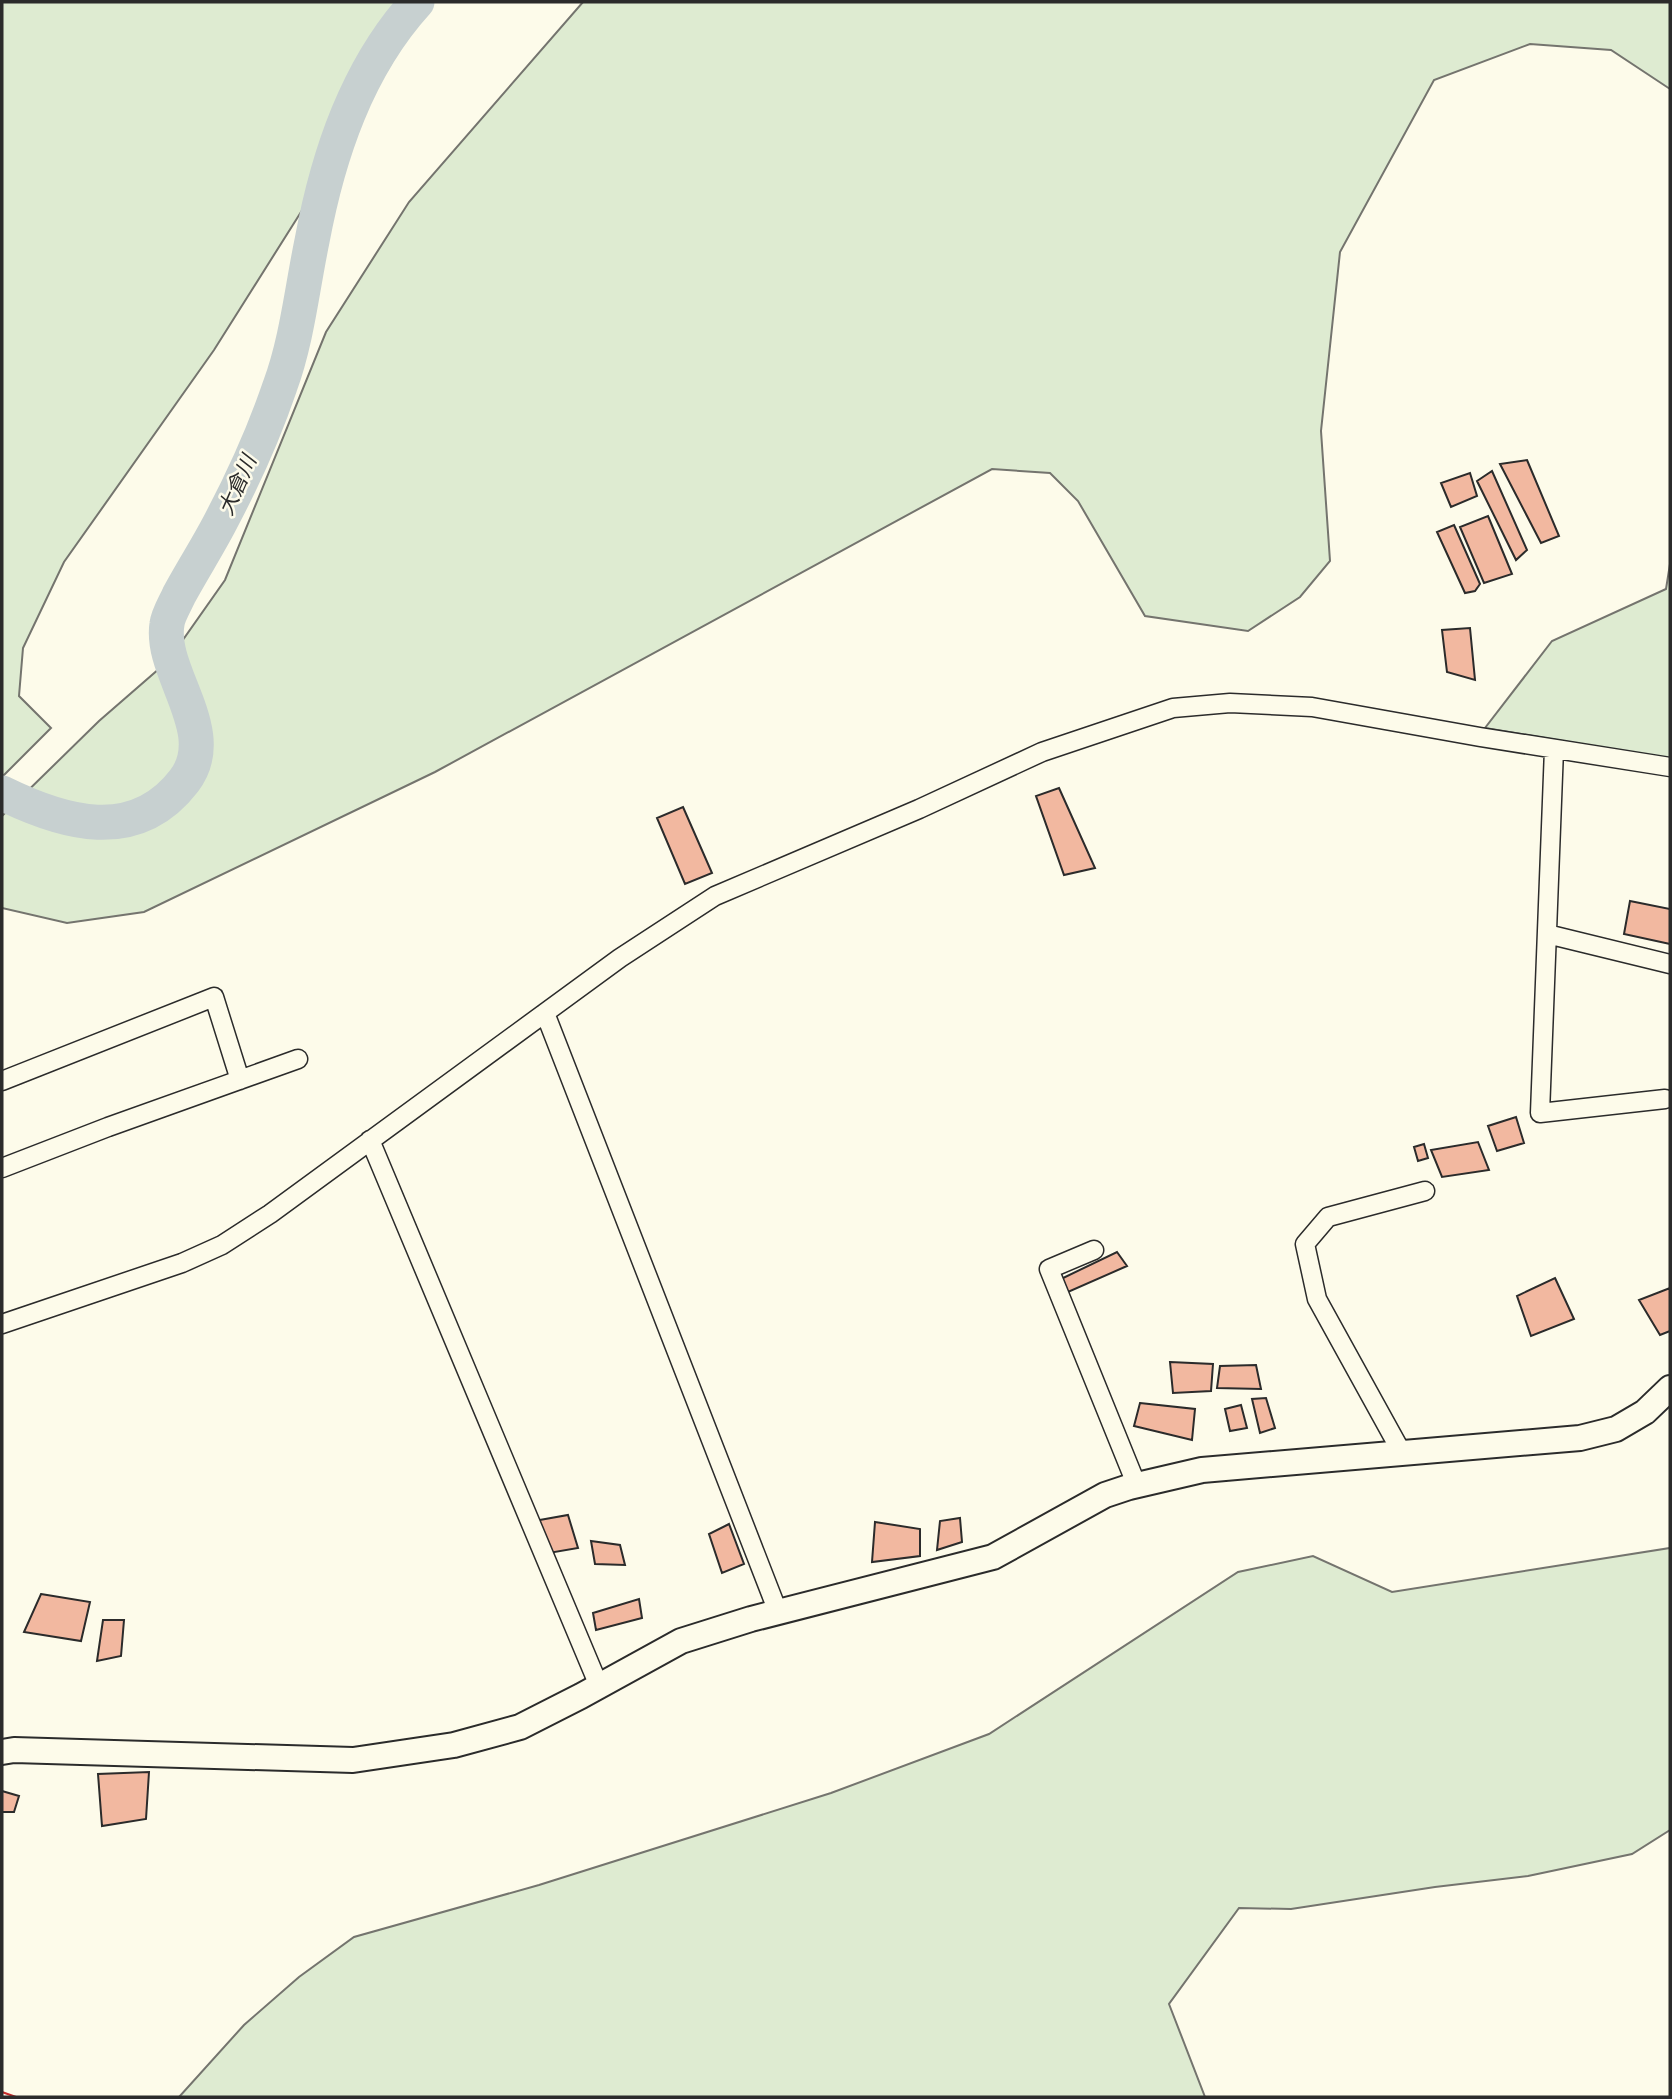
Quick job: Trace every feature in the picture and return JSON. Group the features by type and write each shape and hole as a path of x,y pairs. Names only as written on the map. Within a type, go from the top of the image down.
{"street":[{"path":"2,1324 182,1263 222,1245 270,1214 620,958 715,896 919,809 1042,752 1173,708 1230,703 1312,707 1670,767"},
{"path":"1554,749 1540,1113 1665,1099"},
{"path":"1547,934 1670,964"},
{"path":"2,1081 214,997 240,1080"},
{"path":"545,1013 778,1612"},
{"path":"2,1168 299,1059"},
{"path":"370,1140 599,1686"},
{"path":"1402,1453 1317,1299 1305,1244 1328,1217 1426,1191"},
{"path":"1094,1250 1049,1269 1137,1486"},
{"path":"2,1752 14,1750 353,1760 454,1745 520,1727 681,1641 778,1612 993,1557 1105,1495 1202,1470 1580,1438 1616,1429 1645,1412 1670,1388"}],"green space":[{"path":"2,2 428,2 214,350 64,562 23,648 19,696 51,728 2,777"},
{"path":"583,2 1670,2 1670,89 1611,50 1530,44 1434,80 1340,252 1321,431 1330,561 1300,597 1248,631 1145,616 1078,501 1050,473 992,469 435,772 144,912 67,923 2,908 2,816 99,721 168,661 225,580 326,332 409,202"},
{"path":"1670,564 1670,759 1485,728 1552,641 1666,589"},
{"path":"1670,1548 1670,1830 1632,1854 1528,1876 1291,1909 1239,1908 1169,2004 1205,2097 179,2097 244,2025 299,1977 354,1937 539,1885 831,1793 989,1734 1238,1572 1313,1556 1392,1592"}],"building":[{"path":"1527,460 1559,536 1541,543 1500,464"},
{"path":"1492,471 1527,550 1516,560 1477,481"},
{"path":"1470,473 1477,496 1451,507 1441,483"},
{"path":"1488,516 1512,574 1484,583 1460,527"},
{"path":"1454,525 1480,584 1475,591 1465,593 1437,532"},
{"path":"1470,628 1475,680 1447,672 1442,630"},
{"path":"1059,788 1095,868 1064,875 1036,796"},
{"path":"683,807 712,873 685,884 657,818"},
{"path":"1630,901 1670,909 1670,944 1624,934"},
{"path":"1516,1117 1524,1143 1497,1151 1488,1126"},
{"path":"1478,1142 1489,1170 1442,1177 1431,1150"},
{"path":"1424,1144 1428,1158 1418,1161 1414,1147"},
{"path":"1117,1252 1127,1266 1068,1292 1061,1279"},
{"path":"1555,1278 1574,1319 1531,1336 1517,1296"},
{"path":"1670,1288 1670,1331 1660,1335 1639,1300"},
{"path":"1170,1362 1213,1364 1211,1391 1173,1393"},
{"path":"1256,1365 1261,1389 1217,1388 1220,1366"},
{"path":"1266,1398 1275,1428 1260,1433 1252,1399"},
{"path":"1140,1403 1195,1409 1192,1440 1134,1426"},
{"path":"1241,1405 1247,1428 1230,1431 1225,1409"},
{"path":"568,1515 578,1548 549,1553 534,1521"},
{"path":"960,1518 962,1542 937,1550 940,1521"},
{"path":"875,1522 920,1529 920,1556 872,1562"},
{"path":"729,1524 744,1564 722,1573 709,1534"},
{"path":"591,1541 620,1545 625,1565 595,1564"},
{"path":"41,1594 90,1602 81,1641 24,1632"},
{"path":"639,1599 642,1618 596,1630 593,1613"},
{"path":"103,1620 124,1620 121,1656 97,1661"},
{"path":"149,1772 146,1819 102,1826 98,1774"},
{"path":"2,1791 19,1796 14,1812 2,1812"}],"waterway":[{"name":"大倉川","path":"2,793 49,813 73,819 121,821 143,814 165,801 184,781 194,762 196,743 193,723 167,643 170,613 239,485 274,403 291,351 327,177 348,114 378,55 417,2"}],"power":[{"path":"2,2092 16,2097"}]}
